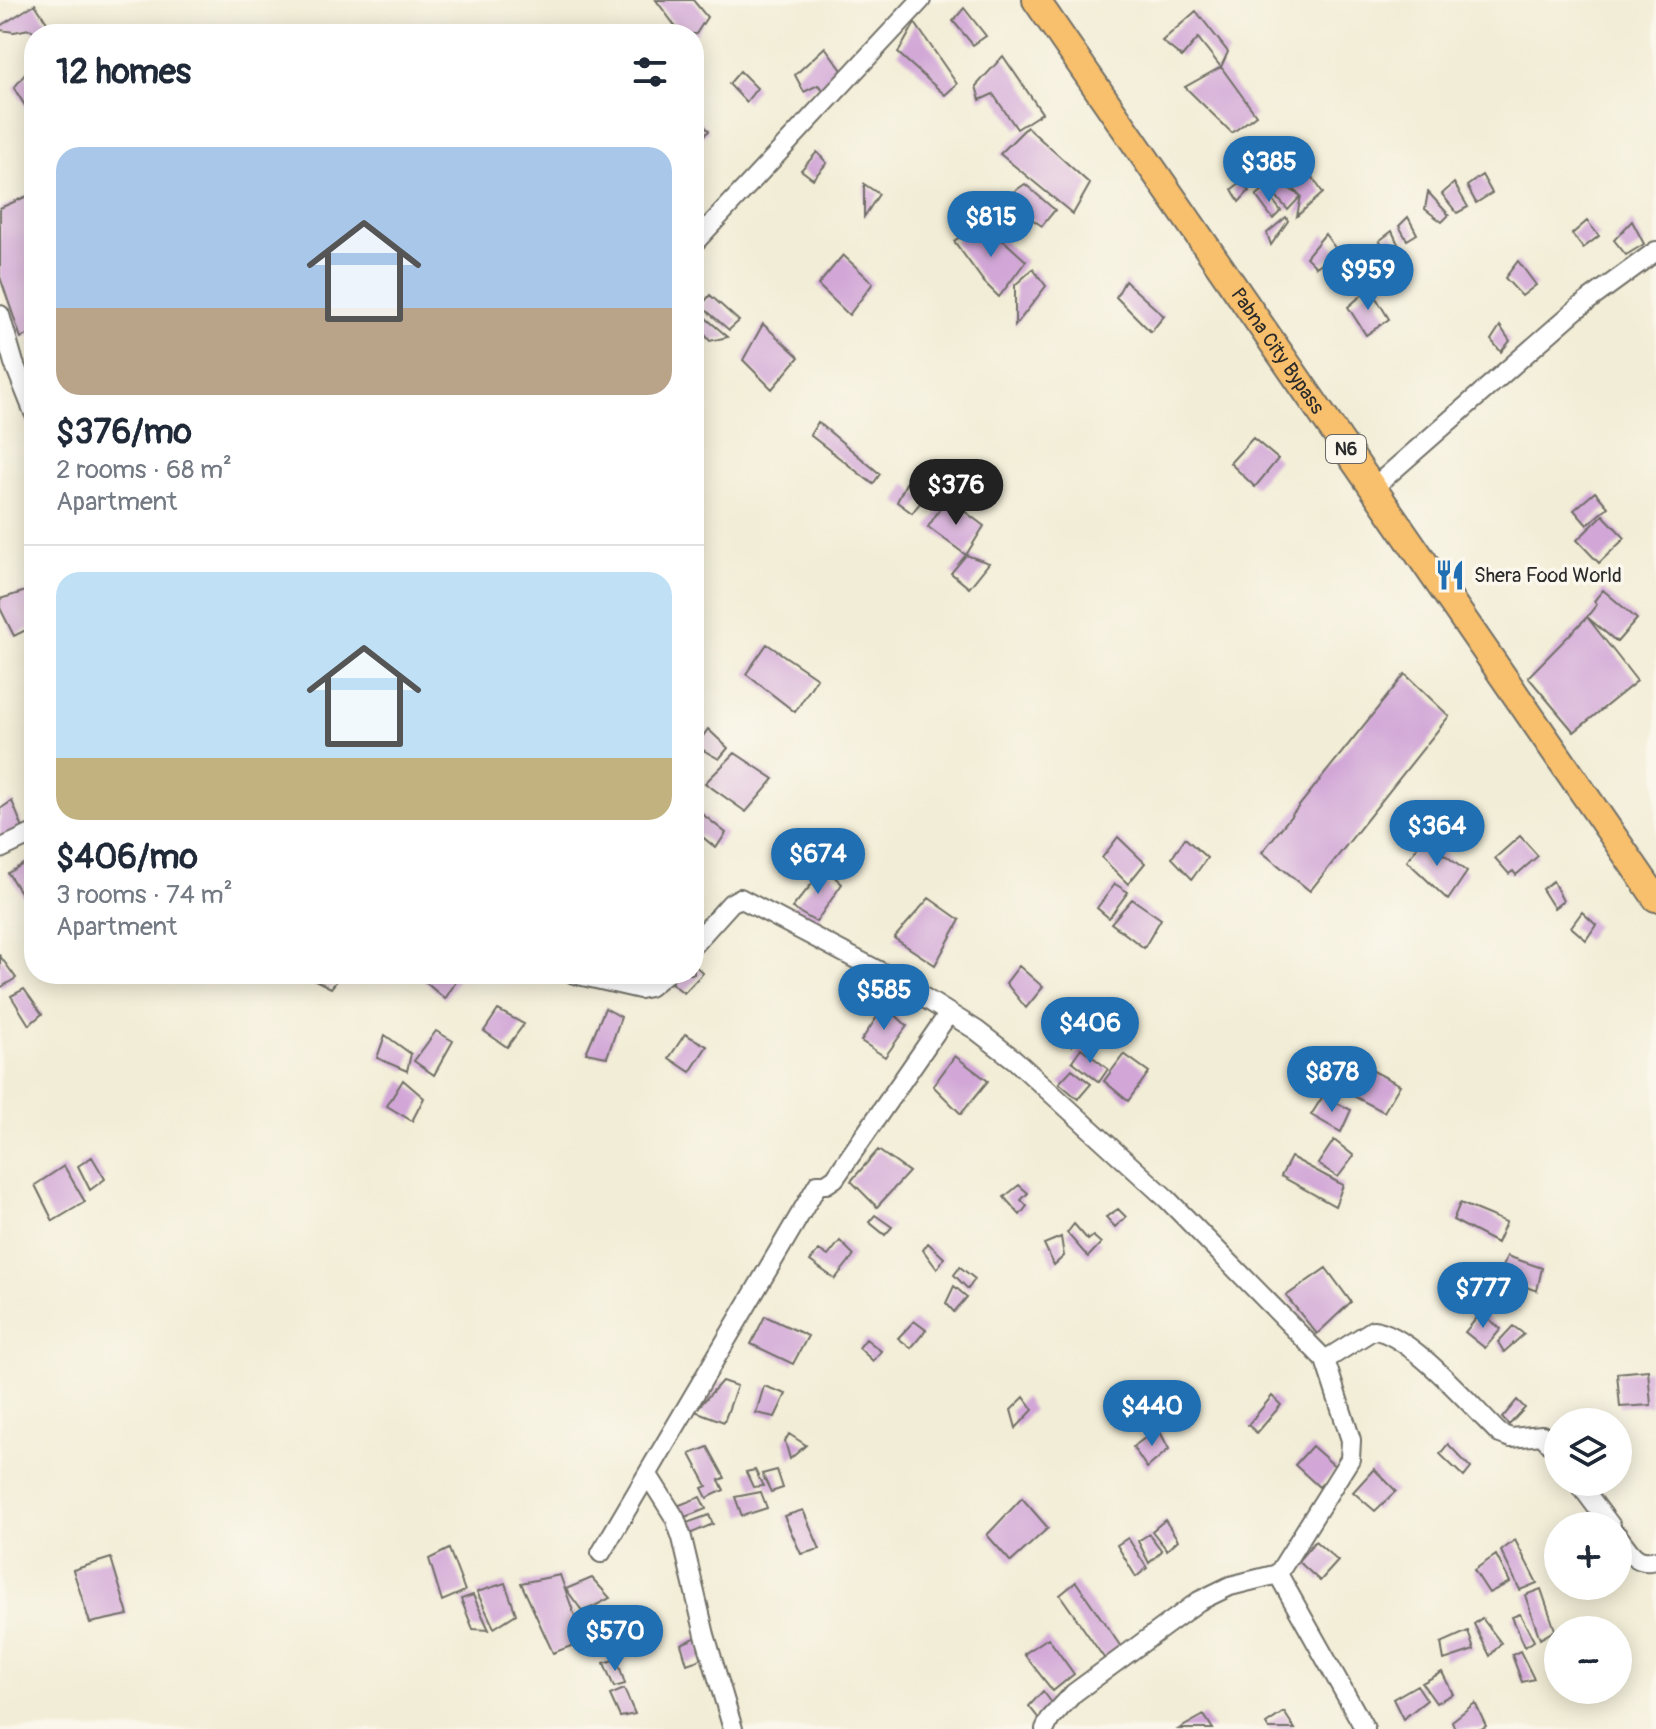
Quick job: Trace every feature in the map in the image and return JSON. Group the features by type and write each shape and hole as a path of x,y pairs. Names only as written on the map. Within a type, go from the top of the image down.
{"highway":[{"name":"Pabna City Bypass","path":"1036,0 1656,898"}],"street":[{"path":"704,232 921,0"},
{"path":"1373,488 1578,308 1656,251"},
{"path":"0,315 24,388"},
{"path":"0,849 24,838"},
{"path":"704,933 731,903 740,898 817,937 949,1013 1015,1060 1167,1199 1325,1360 1351,1440 1350,1459 1278,1574 1230,1586 1199,1601 1074,1693 1045,1729"},
{"path":"618,984 640,989 653,984"},
{"path":"601,1553 818,1184 826,1184 835,1178 949,1013"},
{"path":"1325,1360 1373,1330 1390,1334 1415,1351 1500,1434 1511,1438 1544,1437"},
{"path":"648,1475 675,1518 682,1538 705,1635 733,1729"},
{"path":"1632,1555 1643,1562 1656,1560"},
{"path":"1278,1574 1365,1729"}],"building":[{"path":"656,0 693,0 707,17 702,24 674,24"},
{"path":"35,4 48,24 24,24 24,30 14,32 0,30 0,26"},
{"path":"964,8 986,36 973,45 953,21"},
{"path":"1196,11 1228,52 1221,67 1198,38 1182,57 1162,41"},
{"path":"915,23 957,84 945,95 898,53"},
{"path":"825,47 844,73 826,92 818,85 804,92 795,75"},
{"path":"1003,56 1042,113 1017,129 993,94 980,100 976,86"},
{"path":"1221,67 1256,115 1232,133 1185,87"},
{"path":"740,71 757,88 746,102 729,84"},
{"path":"24,75 24,104 14,88"},
{"path":"1027,127 1090,184 1073,214 1000,154"},
{"path":"817,152 827,163 813,179 801,170"},
{"path":"1305,166 1323,193 1297,216 1301,196 1285,180"},
{"path":"1482,175 1492,193 1476,203 1467,186"},
{"path":"1241,182 1249,191 1239,202 1232,189"},
{"path":"1279,183 1301,196 1288,210 1270,189"},
{"path":"1454,183 1468,207 1457,213 1442,194"},
{"path":"864,184 879,194 864,217"},
{"path":"1025,184 1055,210 1042,226 1023,213 1015,219 999,202"},
{"path":"1264,189 1281,211 1273,219 1256,196"},
{"path":"1428,192 1449,215 1442,222 1425,209"},
{"path":"24,197 24,337 21,338 0,277 0,208"},
{"path":"1286,217 1288,221 1271,245 1267,233"},
{"path":"1408,217 1417,234 1407,240 1399,226"},
{"path":"1587,221 1599,236 1583,248 1572,234"},
{"path":"1632,221 1644,244 1626,255 1614,240"},
{"path":"976,226 993,238 1004,241 1026,261 999,297 954,241"},
{"path":"1392,231 1398,244 1388,250 1379,241"},
{"path":"1325,234 1338,252 1316,267 1306,257"},
{"path":"843,255 873,283 849,315 818,285"},
{"path":"1518,261 1536,285 1522,296 1505,278"},
{"path":"1033,269 1046,286 1015,326 1015,285"},
{"path":"1125,281 1164,316 1151,332 1116,297"},
{"path":"1370,288 1389,319 1366,335 1348,307"},
{"path":"710,295 739,321 729,330 704,309 704,302"},
{"path":"704,317 728,337 710,341 704,334"},
{"path":"763,324 799,357 772,389 743,360"},
{"path":"1500,326 1510,341 1501,352 1491,340"},
{"path":"818,422 880,474 873,484 810,435"},
{"path":"1253,438 1278,459 1255,487 1230,463"},
{"path":"906,483 923,499 912,513 897,502"},
{"path":"1595,492 1608,507 1587,525 1574,510"},
{"path":"947,498 984,526 966,555 928,527"},
{"path":"1603,515 1625,538 1599,563 1577,540"},
{"path":"966,555 989,563 969,588 951,573"},
{"path":"1603,590 1637,619 1617,642 1587,617"},
{"path":"24,592 24,631 14,636 0,608 0,599"},
{"path":"1587,617 1637,681 1574,732 1528,677"},
{"path":"767,644 817,678 795,712 746,674"},
{"path":"1405,674 1449,716 1310,891 1262,852"},
{"path":"708,729 728,748 719,759 704,751 704,735"},
{"path":"735,753 774,779 746,812 705,783"},
{"path":"12,801 24,831 0,841 0,809"},
{"path":"704,815 726,833 716,848 704,838"},
{"path":"1520,836 1538,856 1516,875 1513,871 1509,874 1495,858"},
{"path":"1118,837 1145,863 1128,884 1102,858"},
{"path":"1185,838 1207,858 1192,879 1172,858"},
{"path":"1423,838 1467,872 1448,900 1407,861"},
{"path":"24,864 24,899 8,873"},
{"path":"825,868 842,884 816,922 792,908"},
{"path":"1553,881 1563,901 1554,908 1542,889"},
{"path":"1115,884 1128,892 1109,918 1097,908"},
{"path":"929,898 960,920 935,965 894,938"},
{"path":"1132,899 1161,919 1144,948 1111,923"},
{"path":"1582,912 1596,925 1586,940 1571,927"},
{"path":"0,956 16,978 0,988"},
{"path":"1019,966 1043,987 1026,1008 1006,983"},
{"path":"428,984 455,984 445,999"},
{"path":"672,984 693,984 684,993"},
{"path":"24,989 42,1014 29,1025 11,996"},
{"path":"885,1005 907,1026 885,1057 861,1041"},
{"path":"605,1008 621,1017 607,1057 586,1053"},
{"path":"1067,1008 1089,1022 1072,1046 1051,1029"},
{"path":"498,1010 524,1024 507,1047 484,1031"},
{"path":"436,1031 453,1041 434,1075 414,1061"},
{"path":"685,1034 707,1046 690,1072 669,1058"},
{"path":"385,1035 411,1054 407,1071 377,1058"},
{"path":"1081,1048 1108,1069 1099,1082 1072,1061"},
{"path":"1124,1054 1149,1072 1128,1101 1104,1081"},
{"path":"955,1056 988,1081 961,1114 933,1086"},
{"path":"1358,1063 1400,1085 1384,1112 1344,1091"},
{"path":"1072,1069 1091,1084 1078,1099 1059,1083"},
{"path":"403,1080 424,1098 412,1121 387,1106"},
{"path":"1323,1096 1351,1110 1341,1132 1311,1115"},
{"path":"1334,1140 1354,1156 1338,1177 1318,1164"},
{"path":"878,1150 909,1172 877,1207 851,1181"},
{"path":"92,1157 105,1179 90,1190 78,1166"},
{"path":"1291,1157 1343,1185 1335,1206 1281,1176"},
{"path":"64,1166 85,1202 53,1221 35,1185"},
{"path":"1019,1185 1028,1193 1021,1200 1027,1206 1020,1215 1004,1197"},
{"path":"1460,1203 1506,1222 1497,1243 1453,1220"},
{"path":"1118,1209 1126,1217 1115,1227 1106,1217"},
{"path":"875,1215 892,1227 885,1235 869,1222"},
{"path":"1074,1224 1088,1240 1093,1236 1101,1243 1088,1257 1067,1233"},
{"path":"1061,1237 1064,1256 1054,1265 1044,1244"},
{"path":"840,1241 854,1255 835,1279 810,1261 819,1250 828,1256"},
{"path":"928,1243 944,1258 937,1269 923,1250"},
{"path":"1507,1256 1542,1268 1537,1291 1499,1277"},
{"path":"960,1267 975,1279 968,1289 954,1275"},
{"path":"1326,1268 1351,1302 1317,1334 1286,1296"},
{"path":"954,1286 967,1297 954,1312 946,1303"},
{"path":"1481,1313 1501,1329 1485,1348 1465,1332"},
{"path":"765,1316 808,1336 793,1364 751,1344"},
{"path":"914,1321 926,1330 911,1348 898,1338"},
{"path":"1513,1326 1524,1334 1504,1352 1498,1342"},
{"path":"866,1339 881,1351 873,1361 859,1348"},
{"path":"1648,1370 1651,1405 1620,1407 1617,1373"},
{"path":"722,1381 737,1386 724,1422 695,1411"},
{"path":"764,1386 786,1394 775,1417 756,1413"},
{"path":"1272,1396 1281,1405 1257,1433 1248,1425"},
{"path":"1024,1397 1033,1410 1016,1428 1011,1410"},
{"path":"1517,1400 1525,1408 1509,1425 1502,1418"},
{"path":"1158,1428 1169,1449 1147,1468 1133,1447"},
{"path":"789,1434 806,1445 790,1459 785,1441"},
{"path":"1448,1444 1471,1468 1464,1477 1440,1454"},
{"path":"1312,1446 1337,1468 1319,1487 1295,1465"},
{"path":"708,1447 725,1478 719,1480 724,1490 707,1498 702,1488 707,1486 690,1454"},
{"path":"1374,1469 1396,1491 1375,1511 1353,1492"},
{"path":"755,1470 763,1486 753,1487 746,1472"},
{"path":"777,1470 783,1488 771,1492 762,1474"},
{"path":"761,1492 767,1508 742,1516 735,1497"},
{"path":"700,1497 706,1509 685,1517 677,1506"},
{"path":"1022,1498 1048,1528 1011,1562 987,1535"},
{"path":"803,1510 820,1549 801,1554 784,1516"},
{"path":"709,1515 713,1524 685,1536 681,1525"},
{"path":"1165,1520 1178,1540 1167,1550 1152,1531"},
{"path":"1149,1534 1162,1551 1149,1563 1138,1541"},
{"path":"1128,1538 1147,1568 1136,1577 1117,1545"},
{"path":"1515,1540 1537,1583 1520,1590 1501,1551"},
{"path":"1315,1541 1338,1561 1320,1581 1298,1561"},
{"path":"449,1549 465,1591 442,1601 429,1559"},
{"path":"1496,1555 1510,1582 1489,1593 1474,1570"},
{"path":"111,1558 128,1615 90,1623 73,1570"},
{"path":"560,1575 584,1641 553,1653 521,1583"},
{"path":"592,1578 610,1598 583,1612 566,1589"},
{"path":"1076,1582 1126,1654 1109,1665 1060,1595"},
{"path":"505,1583 516,1614 494,1628 477,1592"},
{"path":"1541,1589 1550,1616 1544,1616 1544,1637 1540,1639 1525,1595"},
{"path":"473,1595 489,1630 473,1629 461,1599"},
{"path":"1520,1614 1534,1641 1525,1647 1512,1617"},
{"path":"1482,1618 1501,1643 1490,1656 1474,1624"},
{"path":"1468,1631 1474,1650 1444,1660 1441,1643"},
{"path":"697,1637 704,1658 687,1664 681,1644"},
{"path":"1048,1638 1074,1674 1053,1691 1024,1654"},
{"path":"1520,1651 1534,1679 1522,1682 1512,1655"},
{"path":"617,1659 625,1684 614,1687 604,1663"},
{"path":"1442,1672 1453,1694 1436,1703 1422,1683"},
{"path":"1417,1685 1427,1700 1403,1719 1393,1699"},
{"path":"624,1689 635,1714 620,1717 610,1695"},
{"path":"1043,1691 1055,1707 1040,1720 1029,1706"},
{"path":"1475,1703 1486,1726 1481,1729 1455,1729 1452,1721"},
{"path":"1284,1712 1295,1729 1269,1729 1266,1724"},
{"path":"1204,1715 1213,1729 1179,1729"}],"place":[{"name":"Shera Food World","path":"1450,575"}]}
